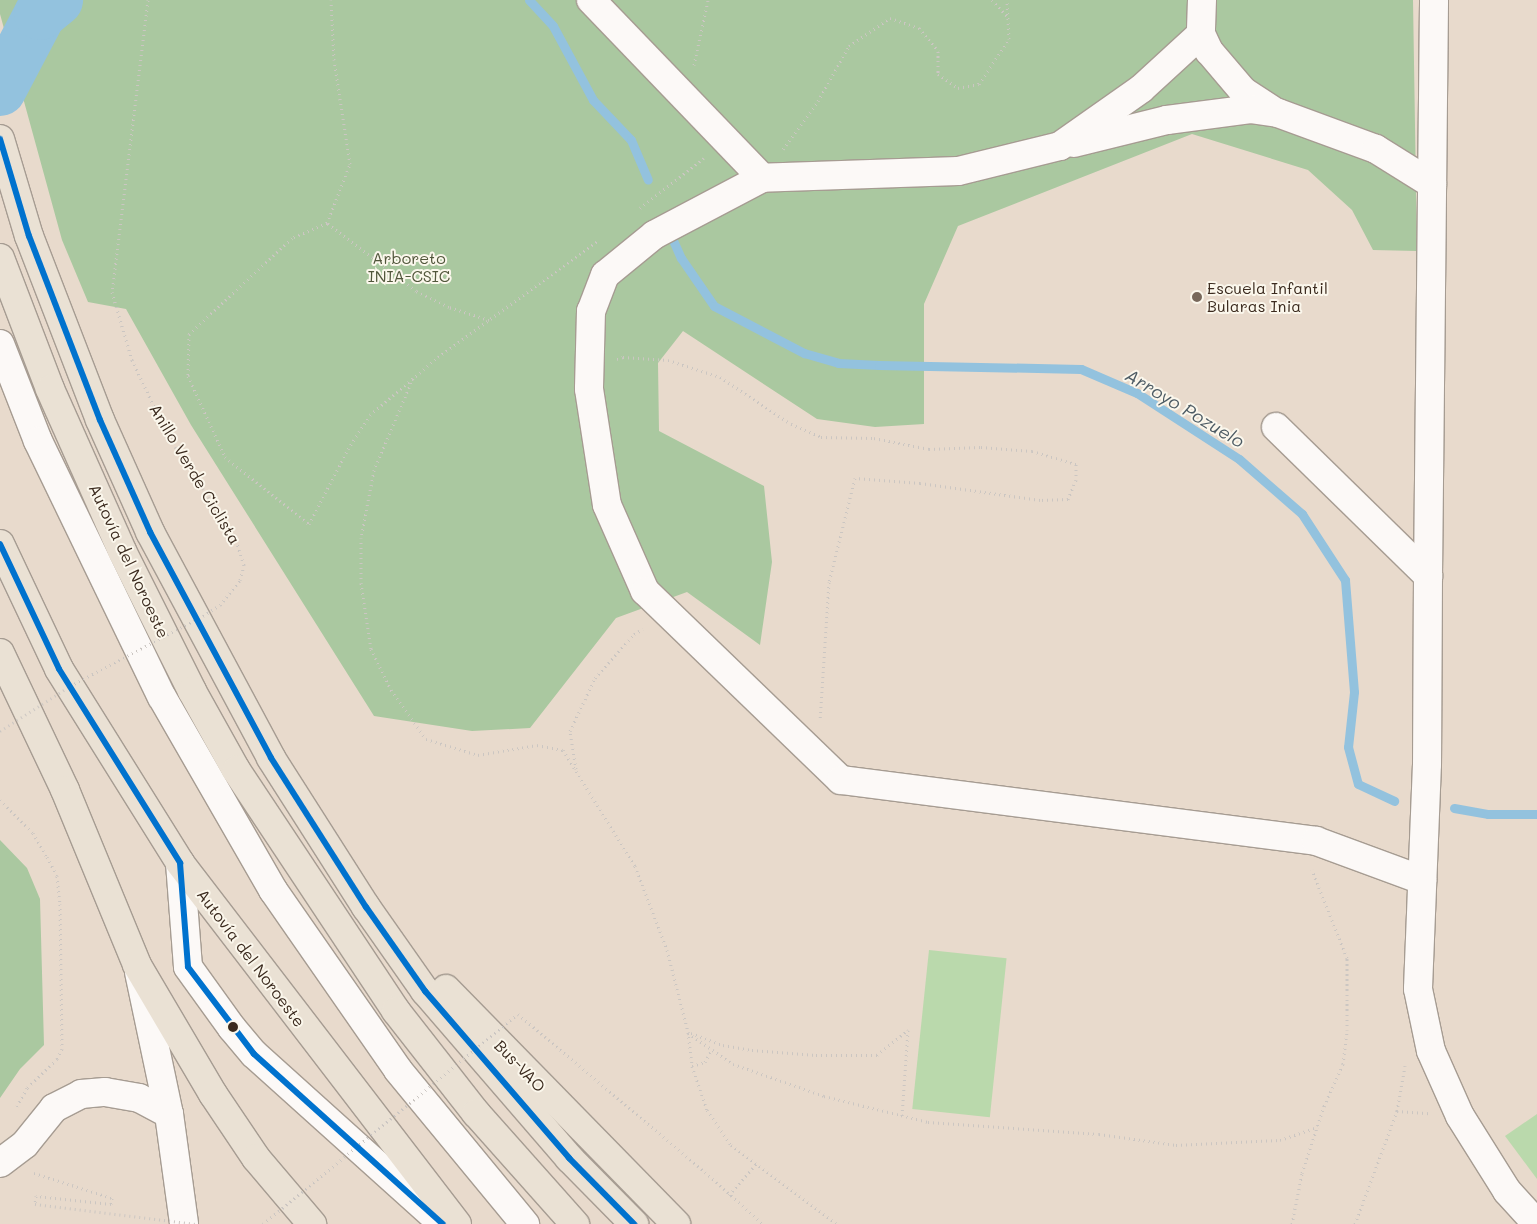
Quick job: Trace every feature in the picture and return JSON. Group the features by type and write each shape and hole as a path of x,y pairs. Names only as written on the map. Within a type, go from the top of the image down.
{"highway":[{"name":"Autovía del Noroeste","path":"0,139 29,236 100,420 150,532 233,693 270,758 366,907 425,991 496,1076 569,1158 634,1224"},
{"name":"Autovía del Noroeste","path":"0,258 68,431 122,551 192,691 236,770 396,1011 476,1113 575,1224"},
{"name":"Autovía del Noroeste","path":"0,544 59,669 180,863 457,1224"},
{"path":"0,653 65,790 137,965 213,1094 256,1158 312,1224"},
{"name":"Autovía del Noroeste","path":"287,849 366,907"},
{"name":"Bus-VAO","path":"366,907 676,1224"}],"street":[{"path":"591,0 762,178"},
{"path":"1202,0 1201,34 1209,51 1243,91 1278,113 1376,149 1432,184"},
{"path":"1434,0 1428,576 1418,989 1431,1051 1460,1116 1507,1191 1537,1224"},
{"path":"1060,146 1141,89 1201,34"},
{"path":"1278,113 1250,109 1167,120 958,170 762,178 654,234 605,275 591,311 590,374 607,505 644,591 841,780 1299,838 1316,841 1422,880"},
{"path":"0,344 38,441 162,697 273,890 398,1070 525,1224"},
{"path":"1276,427 1428,576"},
{"path":"180,863 188,967 232,1028 254,1054 443,1224"},
{"path":"137,965 169,1114 184,1224"},
{"path":"1,1163 25,1144 54,1108 81,1094 105,1092 139,1098 169,1114"}],"path":[{"name":"Anillo Verde Ciclista","path":"0,731 70,686 203,616 220,605 240,580 244,565 234,535 169,438 132,360 112,292 148,0"},
{"path":"330,0 334,60 350,164 328,223 292,238 189,334 188,376 225,457 309,524 348,448 370,415 489,320 603,236"},
{"path":"686,99 708,0"},
{"path":"992,0 1008,16"},
{"path":"762,178 818,101 849,46 890,18 919,28 938,50 938,74 958,88 979,84 1009,39 1007,0"},
{"path":"634,212 726,141"},
{"path":"328,223 416,291 448,307 489,320"},
{"path":"590,374 623,356 668,360 720,377 791,424 820,437 874,438 929,449 981,447 1032,451 1076,464 1076,480 1068,499 1040,500 920,483 855,478 829,582 819,694 820,761"},
{"path":"414,378 374,470 361,538 361,583 371,649 391,690 426,740 478,755 536,745 563,750 635,866 667,950 688,1032 692,1066 707,1110 731,1145 837,1224"},
{"path":"577,772 570,731 595,678 634,634 670,616"},
{"path":"0,800 33,833 57,876 64,1017 62,1049 57,1059 27,1088 13,1113"},
{"path":"1292,1224 1302,1173 1343,1064 1349,990 1347,958 1299,838"},
{"path":"263,1224 518,1014 705,1172 763,1224"},
{"path":"688,1032 723,1046 752,1050 816,1055 877,1055 908,1030 902,1116"},
{"path":"688,1032 732,1064 824,1096 928,1122 1099,1134 1176,1145 1280,1140 1318,1127"},
{"path":"692,1066 705,1062 711,1050"},
{"path":"1355,1224 1397,1111 1405,1064"},
{"path":"1,1163 112,1198 111,1204 36,1196 35,1204 196,1224"},
{"path":"729,1195 757,1163"}],"green space":[{"name":"Arboreto INIA-CSIC","path":"0,0 1413,0 1417,251 1373,250 1352,210 1308,170 1192,134 958,226 924,304 924,424 875,427 817,419 683,331 658,363 659,431 764,486 772,562 760,645 687,592 616,618 530,728 472,731 374,716 191,425 126,309 88,302 62,240 0,14"},
{"path":"0,840 27,868 40,899 44,1045 20,1069 0,1098"},
{"path":"929,950 1007,958 990,1117 912,1109"},
{"path":"1537,1114 1537,1179 1505,1136"}],"waterway":[{"path":"0,90 40,14 57,0"},
{"name":"Arroyo Pozuelo","path":"529,0 553,26 593,100 631,140 648,180"},
{"name":"Arroyo Pozuelo","path":"672,238 681,258 714,306 804,353 838,363 1081,369 1137,393 1239,459 1302,514 1345,580 1354,692 1348,747 1358,784 1394,801"},
{"name":"Arroyo Pozuelo","path":"1454,808 1488,814 1537,814"}],"transit line":[{"path":"0,139 29,236 100,420 150,532 271,758 366,907 425,991 569,1158 634,1224"},
{"path":"0,544 59,669 180,863 188,967 254,1054 443,1224"}],"place":[{"name":"Escuela Infantil Bularas Inia","path":"1197,297"}]}
